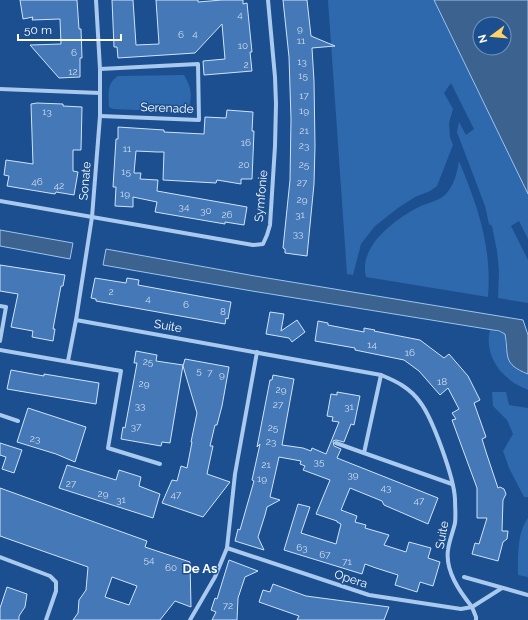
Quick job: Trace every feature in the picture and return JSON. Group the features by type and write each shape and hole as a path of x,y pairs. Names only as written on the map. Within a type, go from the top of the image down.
{"street":[{"name":"Sonate","path":"68,361 92,217 100,116 100,69 96,0"},
{"name":"Symfonie","path":"92,217 253,244 262,244 270,225 275,146 275,77 268,0"},
{"name":"Serenade","path":"100,69 198,64 199,120 100,116"},
{"path":"0,89 100,93"},
{"path":"0,201 92,217"},
{"path":"0,306 6,307 0,341"},
{"name":"Suite","path":"76,320 381,375 401,384 420,402 436,434 452,484 455,498 455,521 448,551 449,569 463,596 472,607 476,620"},
{"path":"0,350 121,371 108,448 160,464"},
{"path":"190,620 215,577 227,548 235,474 257,352"},
{"path":"364,453 381,375"},
{"path":"0,415 18,421"},
{"path":"336,443 452,484"},
{"name":"Opera","path":"227,548 369,595 461,609 472,607"},
{"path":"0,557 50,576 56,582 56,592 46,620"},
{"path":"464,577 528,595"},
{"path":"472,607 502,588"}],"shaded area":[{"path":"328,0 434,0 528,194 528,239 519,221 511,226 528,260 528,303 498,298 499,271 492,226 489,224 485,206 457,132 459,122 466,135 474,129 451,83 444,93 453,109 449,123 450,137 453,145 437,186 430,191 415,197 375,226 361,244 353,275 347,274"},
{"path":"434,0 528,0 528,194"},
{"path":"184,75 189,84 191,93 187,112 113,109 109,107 110,86 114,79 118,76"},
{"path":"459,161 478,211 486,244 489,279 488,297 366,277 365,266 367,255 380,236 389,227 408,213 445,195 453,183"},
{"path":"0,230 73,243 70,259 0,246"},
{"path":"106,249 255,276 523,320 528,335 528,374 514,367 510,363 507,354 505,334 499,331 103,265"},
{"path":"490,330 505,334 506,350 518,370 528,374 528,390 511,381 495,363 490,351"},
{"path":"492,392 506,392 509,405 528,408 528,497 524,497 509,468 503,451 513,434 507,420 493,406"},
{"path":"528,518 528,577 518,575 518,553 522,530"}],"building":[{"path":"20,0 77,0 79,29 81,29 82,58 80,58 80,77 59,78 30,45 61,44 60,19 32,20 33,17 23,19"},
{"path":"112,0 133,0 136,45 159,44 156,0 198,0 198,2 243,0 243,4 247,3 252,52 250,52 252,71 204,75 203,61 225,59 222,24 195,53 118,58 117,47 114,47"},
{"path":"283,0 307,0 311,36 335,46 312,48 315,146 314,184 307,256 285,253 285,249 283,248 290,180 291,119 289,57"},
{"path":"31,104 63,104 63,106 82,107 81,150 73,150 73,171 78,172 74,195 56,192 55,194 7,186 9,176 4,175 6,160 33,164"},
{"path":"227,110 253,112 252,131 254,131 252,179 241,179 241,184 217,180 216,183 163,180 164,152 136,151 134,173 141,173 140,179 158,180 157,191 247,207 244,225 225,222 225,224 155,212 157,202 133,197 133,207 115,206 116,187 113,187 118,127 164,130 164,132 204,134 205,117 226,118"},
{"path":"0,265 65,275 63,286 61,286 53,329 55,329 53,341 32,337 33,331 11,327 18,294 0,291"},
{"path":"95,278 126,283 127,278 139,280 138,285 231,302 228,319 226,318 225,324 96,301 96,299 91,298"},
{"path":"270,312 284,314 281,331 297,320 305,332 292,342 289,338 266,334"},
{"path":"318,321 328,323 328,325 364,332 364,328 420,340 444,358 449,354 468,376 480,400 474,403 486,437 482,439 486,452 498,488 500,487 504,489 506,494 503,500 502,531 508,531 507,539 503,542 498,561 472,554 475,543 479,544 487,518 477,518 477,488 452,420 456,419 452,413 459,409 448,388 440,395 419,371 404,360 355,350 355,348 315,341"},
{"path":"136,351 157,355 156,361 183,365 170,443 162,442 161,446 121,439 123,427 125,428 137,363 134,363"},
{"path":"185,359 229,367 222,406 217,425 215,425 210,446 213,446 207,474 230,482 203,517 162,503 172,480 177,481 181,466 187,468 197,413 183,366"},
{"path":"11,370 99,383 96,404 7,389"},
{"path":"273,375 294,379 282,445 303,448 311,451 312,448 326,454 339,422 332,421 333,417 327,416 331,394 337,395 337,392 360,396 354,425 351,424 344,442 336,440 333,441 334,446 341,449 337,458 438,498 428,524 384,505 382,501 350,488 341,510 357,516 355,522 366,525 365,528 389,535 384,545 406,552 409,542 431,548 428,558 440,562 433,586 420,582 417,592 395,585 398,575 365,564 362,574 284,550 298,504 310,507 301,533 336,544 341,524 337,521 316,514 330,480 303,470 305,466 300,464 301,461 279,457 270,497 280,500 267,507 258,537 264,550 235,541 238,529 240,530 254,481 252,480 260,444 257,447 270,380 272,380"},
{"path":"28,408 86,427 75,462 56,454 17,442"},
{"path":"0,443 22,450 14,473 2,469 6,457 0,455"},
{"path":"67,465 116,480 119,470 141,477 139,486 160,494 153,518 59,488"},
{"path":"0,488 147,541 145,547 190,562 191,607 175,601 160,620 73,620 78,613 79,600 86,590 88,567 0,536","holes":["112,577 137,586 129,605 105,597"]},
{"path":"229,560 258,571 245,577 238,598 237,620 212,620 216,612 211,610 215,598 217,599"},
{"path":"273,584 306,596 389,607 384,620 297,620 299,616 259,602 263,590 270,592"},
{"path":"7,587 27,594 25,607 19,616 19,620 0,620 0,608"}],"district":[{"name":"De As","path":"200,568"}]}
